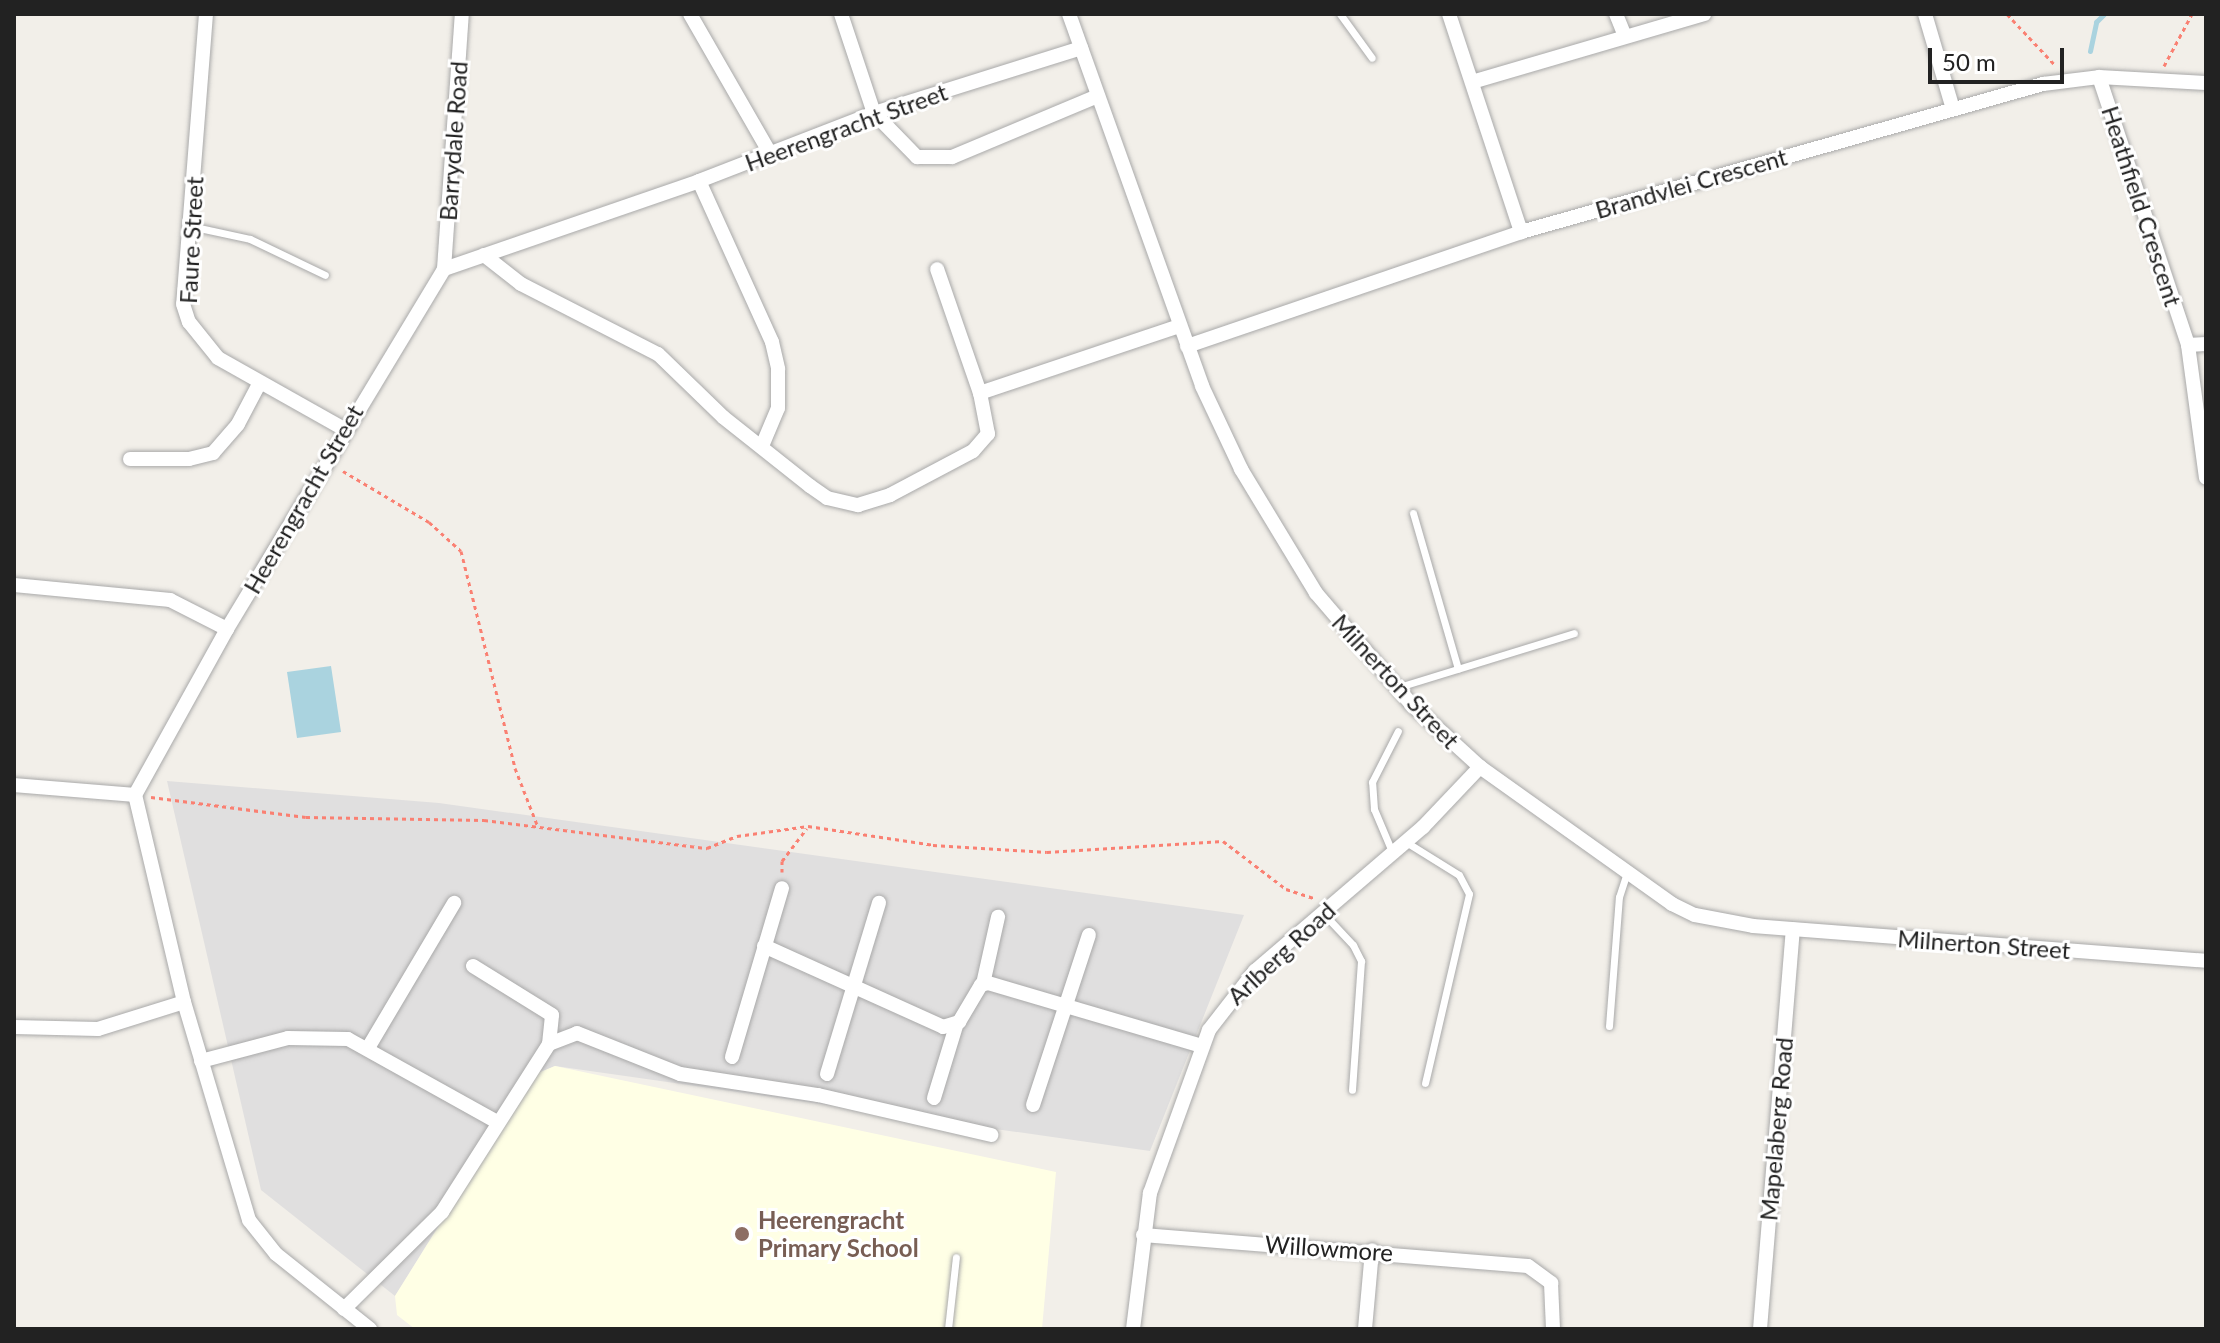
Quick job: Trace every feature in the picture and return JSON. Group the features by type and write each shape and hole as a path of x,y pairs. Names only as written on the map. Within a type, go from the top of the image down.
{"street":[{"name":"Faure Street","path":"206,14 183,304 189,322 218,358 259,384 344,429"},
{"name":"Barrydale Road","path":"444,269 462,14"},
{"path":"690,14 770,153"},
{"path":"841,14 874,113 917,157 941,158 985,145 1098,96"},
{"name":"Milnerton Street","path":"1069,14 1179,326 1219,425 1280,536 1316,593 1397,688 1480,767 1627,872 1695,915 1793,929 2206,961"},
{"path":"1449,14 1521,232"},
{"path":"1616,14 1625,36"},
{"path":"1472,82 1704,14"},
{"path":"1925,14 1953,109"},
{"name":"Heerengracht Street","path":"135,795 227,629 344,429 444,269 699,181 874,113 1081,48"},
{"name":"Brandvlei Crescent","path":"1187,346 1521,232 1953,109 2068,80 2099,77 2206,83"},
{"name":"Heathfield Crescent","path":"2099,77 2188,345 2206,478"},
{"path":"699,181 772,342 778,369 778,408 762,446"},
{"path":"484,255 521,284 658,354 762,446 827,498 871,502 979,447 988,427 980,393 937,269"},
{"path":"980,393 1179,326"},
{"path":"2188,345 2206,344"},
{"path":"130,459 189,459 213,453 238,424 259,384"},
{"path":"14,585 170,600 227,629"},
{"name":"Arlberg Road","path":"1133,1329 1143,1235 1163,1148 1202,1046 1224,1006 1247,980 1406,842 1480,767"},
{"path":"14,785 135,795 184,1002 249,1220 276,1254 370,1329"},
{"path":"732,1057 782,888"},
{"path":"368,1048 454,903"},
{"path":"827,1074 879,903"},
{"path":"934,1098 956,1026 983,984 998,917"},
{"name":"Mapelaberg Road","path":"1760,1329 1793,929"},
{"path":"1033,1105 1089,935"},
{"path":"764,946 943,1027 956,1026"},
{"path":"344,1309 442,1212 549,1044 552,1015 473,966"},
{"path":"983,984 1066,1005 1202,1046"},
{"path":"14,1027 98,1029 184,1002"},
{"path":"549,1044 577,1033 680,1074 818,1095 991,1135"},
{"path":"201,1061 309,1036 348,1039 497,1122"},
{"name":"Willowmore","path":"1143,1235 1372,1250 1514,1264 1538,1270 1551,1283 1553,1329"},
{"path":"1365,1329 1372,1250"}],"lane":[{"path":"1340,14 1372,58"},
{"path":"190,226 250,239 325,275"},
{"path":"1413,513 1458,669"},
{"path":"1397,688 1574,633"},
{"path":"1393,854 1374,809 1372,782 1398,731"},
{"path":"1406,842 1459,875 1469,894 1425,1083"},
{"path":"1609,1026 1616,927 1627,872"},
{"path":"1328,908 1361,961 1352,1090"},
{"path":"948,1329 956,1257"}],"path":[{"path":"2007,14 2068,80"},
{"path":"2157,79 2192,14"},
{"path":"326,460 429,522 461,551 515,768 538,827"},
{"path":"135,795 306,817 484,820 707,848 737,836 808,826 933,845 1047,852 1223,841 1286,889 1328,908"},
{"path":"782,888 782,861 808,826"}],"shaded area":[{"path":"167,781 439,803 1244,915 1150,1151 555,1066 532,1076 395,1296 261,1190"},
{"name":"Heerengracht Primary School","path":"555,1066 1056,1172 1042,1329 415,1329 397,1315 395,1296 533,1075"}],"water":[{"path":"331,666 341,732 297,738 287,672"}],"waterway":[{"path":"2090,51 2096,22 2104,14"}],"place":[{"name":"Heerengracht Primary School","path":"742,1234"}]}
